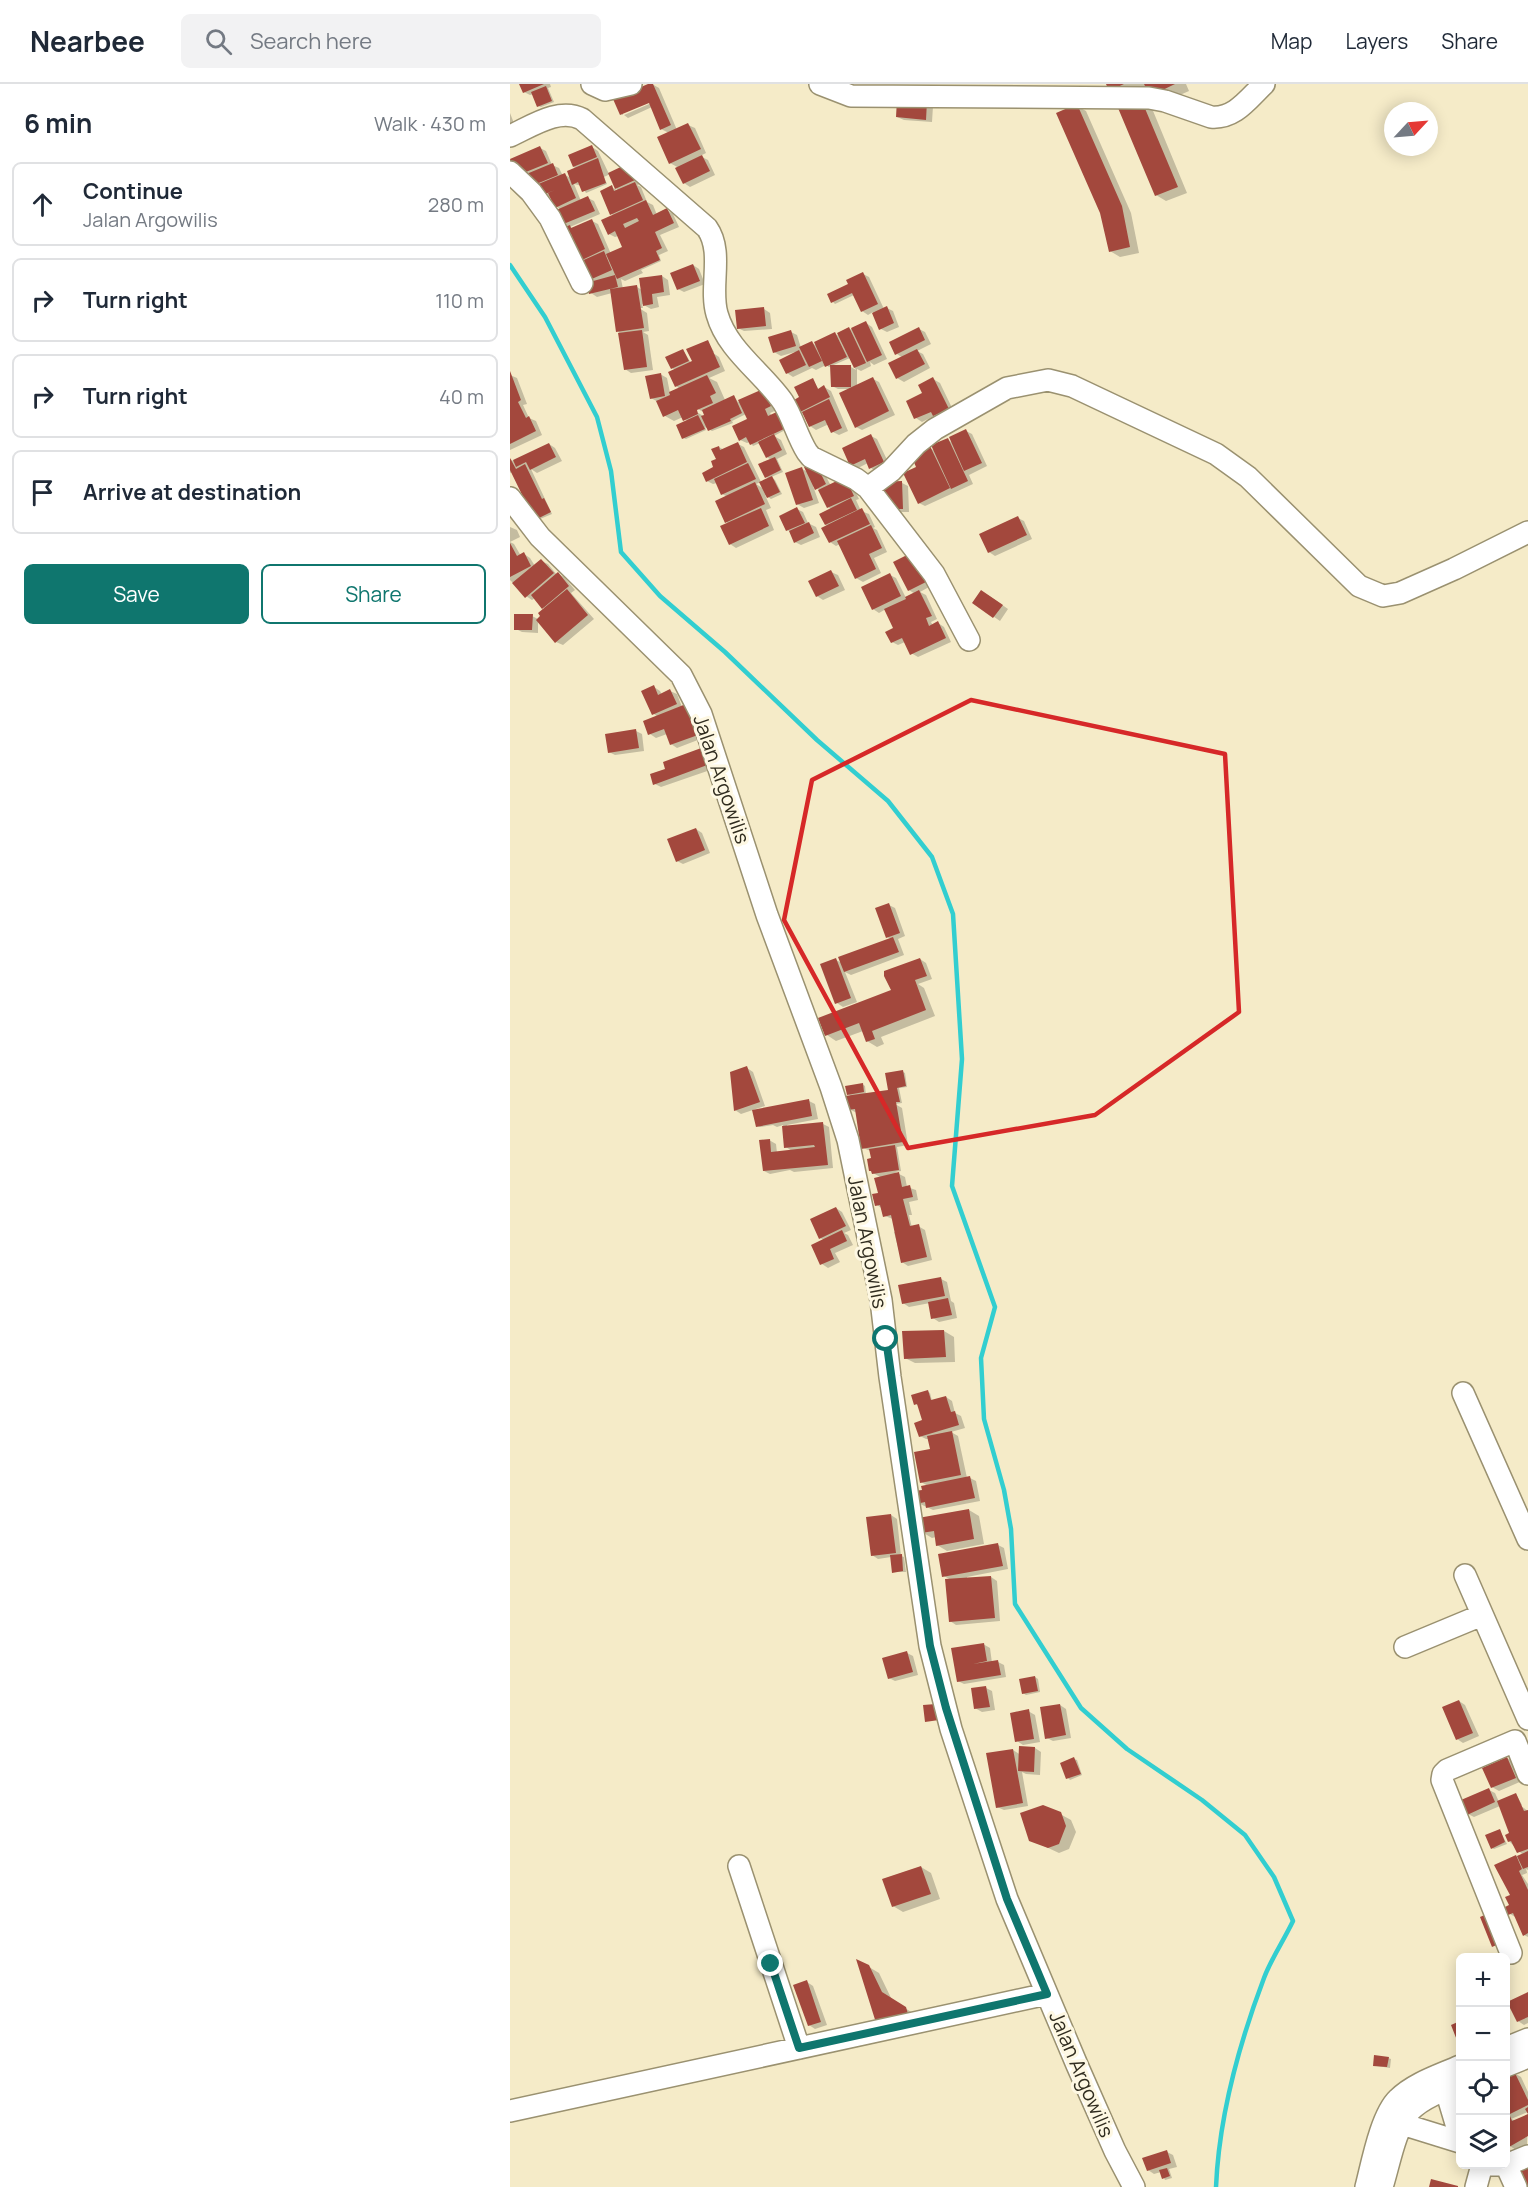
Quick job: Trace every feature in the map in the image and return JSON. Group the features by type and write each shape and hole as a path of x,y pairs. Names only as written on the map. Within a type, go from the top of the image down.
{"street":[{"path":"592,84 605,90 631,84"},
{"path":"820,84 851,96 1149,98 1165,101 1211,117 1218,117 1240,108 1263,84"},
{"path":"510,136 558,115 566,113 575,115 707,228 714,242 717,314 727,335 785,405 802,445 811,457 856,478 868,488 925,561 969,640"},
{"path":"510,172 531,192 550,218 582,283"},
{"path":"868,488 891,471 925,436 961,412 1006,388 1048,380 1072,386 1216,454 1248,477 1359,586 1383,596 1400,593 1528,532"},
{"name":"Jalan Argowilis","path":"510,498 540,537 681,675 701,714 767,915 831,1087 848,1140 881,1300 930,1646 951,1729 1007,1899 1115,2151 1134,2187"},
{"path":"1463,1393 1528,1539"},
{"path":"1465,1575 1528,1719"},
{"path":"1405,1647 1482,1615"},
{"path":"1513,1952 1442,1780 1446,1770 1522,1739 1528,1774"},
{"path":"739,1866 799,2048"},
{"path":"510,2111 1047,1994"},
{"path":"1508,2061 1516,2043"},
{"path":"1382,2187 1402,2124 1410,2111 1449,2083"},
{"path":"1449,2083 1456,2115"},
{"path":"1366,2187 1389,2111 1397,2100 1411,2089 1449,2083"},
{"path":"1402,2124 1456,2140"},
{"path":"1510,2163 1528,2156"},
{"path":"1476,2187 1481,2169"},
{"path":"1508,2169 1516,2187"}],"highlighted area":[{"path":"971,700 1225,754 1239,1012 1095,1115 908,1148 784,920 812,780"}],"building":[{"path":"519,84 544,84 523,93"},
{"path":"653,84 671,125 660,130 649,103 620,115 613,99"},
{"path":"1106,84 1124,84 1109,91"},
{"path":"1144,84 1175,84 1150,96"},
{"path":"546,86 552,101 537,107 531,92"},
{"path":"897,99 927,101 926,120 896,117"},
{"path":"1141,99 1178,187 1155,196 1118,108"},
{"path":"1077,104 1122,206 1130,247 1109,252 1100,213 1056,113"},
{"path":"688,123 701,149 669,164 657,137"},
{"path":"592,145 597,157 573,167 568,155"},
{"path":"540,146 548,163 516,176 510,159"},
{"path":"702,155 710,171 683,184 675,168"},
{"path":"598,158 606,183 582,192 578,182 572,185 567,171"},
{"path":"553,163 558,175 529,187 524,175"},
{"path":"627,164 635,180 615,189 608,173"},
{"path":"565,173 576,198 555,208 548,193 555,190 540,196 536,185"},
{"path":"635,182 643,200 610,215 600,191 612,185 614,191"},
{"path":"588,196 595,211 561,225 554,211"},
{"path":"646,200 653,215 667,208 674,223 655,232 662,248 656,251 660,260 617,279 606,254 622,247 615,231 608,235 601,220","holes":["637,218 639,221 625,228 623,224"]},
{"path":"592,219 605,249 582,260 571,234 562,238 558,230 570,225 571,228"},
{"path":"604,251 612,270 585,282 577,263"},
{"path":"693,264 700,281 677,290 670,273"},
{"path":"863,272 878,304 861,312 852,293 831,303 827,294 848,284 846,280"},
{"path":"615,275 618,287 589,294 586,283"},
{"path":"662,275 664,292 652,294 653,304 643,306 639,278"},
{"path":"637,285 644,328 616,332 610,289"},
{"path":"887,306 894,323 879,330 872,313"},
{"path":"764,307 766,326 737,329 735,310"},
{"path":"866,321 882,355 867,362 851,328"},
{"path":"849,327 866,363 854,368 837,333"},
{"path":"919,327 925,340 895,355 889,342"},
{"path":"642,330 647,367 624,370 618,333"},
{"path":"791,330 796,346 773,353 768,337"},
{"path":"835,332 847,357 825,367 814,342"},
{"path":"708,340 720,367 675,387 668,372 692,361 686,349"},
{"path":"812,341 822,361 809,367 799,347"},
{"path":"683,349 689,361 671,369 665,357"},
{"path":"917,349 925,364 896,379 888,363"},
{"path":"799,350 806,365 786,374 779,360"},
{"path":"830,365 851,365 851,387 831,387"},
{"path":"510,371 521,400 518,402 526,418 529,416 536,431 510,444"},
{"path":"661,373 665,396 650,399 645,376"},
{"path":"707,375 716,393 710,396 713,403 697,410 698,414 683,421 678,410 663,417 656,401 670,395 669,392"},
{"path":"873,377 889,411 855,428 839,393"},
{"path":"933,377 949,409 933,416 931,412 914,419 906,401 922,393 918,385"},
{"path":"813,378 818,389 824,385 830,397 800,412 794,400 799,397 794,387"},
{"path":"763,389 771,406 765,409 768,416 781,410 786,428 750,445 746,437 739,441 732,426 747,419 738,400"},
{"path":"734,395 742,413 730,419 731,421 708,431 701,416 704,415 702,410"},
{"path":"829,399 842,428 831,433 825,420 809,427 802,412"},
{"path":"698,415 705,429 682,439 676,425"},
{"path":"966,429 982,463 964,471 949,437"},
{"path":"774,434 782,450 766,458 758,442"},
{"path":"871,434 884,462 869,469 865,459 850,466 842,448"},
{"path":"948,438 968,481 951,489 931,445"},
{"path":"738,442 747,462 706,482 702,473 713,467 711,461 716,459 711,449 719,446 720,450"},
{"path":"549,443 556,457 530,470 526,462 516,467 513,460"},
{"path":"930,446 950,488 918,504 903,473 916,467 911,455"},
{"path":"775,457 781,470 765,478 758,464"},
{"path":"510,458 516,469 525,464 551,512 537,519 529,504 527,505 510,470"},
{"path":"815,462 826,484 815,490 804,467"},
{"path":"748,463 756,479 721,495 714,479"},
{"path":"802,467 813,500 796,505 785,473"},
{"path":"772,476 780,492 767,498 759,482"},
{"path":"845,477 854,496 827,508 818,490"},
{"path":"902,481 903,509 887,509 881,505 881,482"},
{"path":"755,482 765,504 725,523 715,501"},
{"path":"851,498 857,510 825,525 819,514"},
{"path":"797,507 805,523 786,531 779,516"},
{"path":"761,508 769,526 729,545 720,526"},
{"path":"862,508 870,524 829,543 821,528"},
{"path":"1018,516 1027,535 988,553 979,534"},
{"path":"809,522 814,533 794,543 789,531"},
{"path":"871,525 882,548 869,554 876,569 855,579 837,541"},
{"path":"510,543 517,556 524,552 531,566 510,577"},
{"path":"909,554 917,571 926,566 932,579 908,591 893,562"},
{"path":"541,559 554,573 525,598 512,583"},
{"path":"831,570 839,586 816,597 808,581"},
{"path":"558,572 569,586 542,609 531,595"},
{"path":"890,573 901,596 872,610 861,587"},
{"path":"567,589 588,615 555,643 536,620 540,616 538,613"},
{"path":"919,590 932,616 926,618 929,626 938,621 946,638 910,655 902,638 891,643 885,632 893,628 884,609"},
{"path":"981,590 1003,605 993,618 972,603"},
{"path":"514,614 533,614 532,630 514,630"},
{"path":"654,685 658,695 670,689 677,704 652,715 641,691"},
{"path":"686,704 698,735 670,745 664,729 648,735 643,721"},
{"path":"636,729 639,748 608,753 605,734"},
{"path":"704,747 710,764 653,785 650,774 665,769 663,762"},
{"path":"696,828 705,850 676,862 667,839"},
{"path":"889,903 900,933 886,938 875,908"},
{"path":"893,937 899,952 844,972 838,957"},
{"path":"836,958 851,998 835,1004 820,964"},
{"path":"920,958 927,976 915,980 926,1010 872,1031 875,1039 866,1042 859,1023 825,1036 818,1018 891,990 884,971"},
{"path":"747,1066 760,1102 734,1111 730,1072"},
{"path":"903,1070 906,1086 897,1088 900,1102 896,1102 903,1142 861,1149 855,1109 847,1110 845,1096 888,1090 885,1073"},
{"path":"863,1083 864,1092 847,1095 845,1086"},
{"path":"809,1099 812,1116 756,1127 752,1110"},
{"path":"823,1122 828,1165 763,1171 759,1140 770,1139 771,1152 815,1147 814,1145 784,1148 782,1126"},
{"path":"895,1145 899,1170 872,1174 869,1171 867,1159 871,1158 869,1149"},
{"path":"899,1172 902,1187 910,1185 913,1197 903,1199 910,1226 919,1224 927,1257 901,1263 891,1215 883,1217 880,1205 875,1206 872,1194 878,1193 874,1178"},
{"path":"836,1207 846,1226 819,1239 810,1219"},
{"path":"842,1230 847,1241 830,1249 834,1259 820,1265 811,1245"},
{"path":"941,1277 945,1296 902,1304 898,1285"},
{"path":"948,1298 952,1315 931,1319 928,1302"},
{"path":"944,1330 946,1357 904,1359 902,1331"},
{"path":"928,1390 931,1400 946,1396 951,1412 955,1411 959,1425 919,1437 914,1423 922,1420 917,1404 914,1405 911,1395"},
{"path":"952,1431 961,1475 920,1483 914,1452 930,1449 927,1436"},
{"path":"970,1476 975,1498 926,1508 925,1502 916,1504 914,1491 922,1490 921,1486"},
{"path":"969,1509 974,1539 936,1546 934,1531 921,1533 918,1518"},
{"path":"891,1514 896,1553 871,1556 866,1517"},
{"path":"998,1543 1003,1566 942,1577 938,1554"},
{"path":"902,1554 903,1571 892,1573 890,1555"},
{"path":"991,1576 995,1618 949,1622 945,1579"},
{"path":"984,1643 987,1661 973,1664 998,1660 1001,1675 957,1682 951,1648"},
{"path":"907,1651 913,1672 888,1679 882,1658"},
{"path":"1035,1676 1038,1691 1022,1694 1019,1679"},
{"path":"986,1686 990,1707 974,1709 971,1688"},
{"path":"1459,1700 1473,1733 1456,1740 1442,1707"},
{"path":"936,1704 939,1720 925,1722 923,1705"},
{"path":"1060,1704 1066,1735 1045,1739 1040,1707"},
{"path":"1029,1709 1034,1739 1015,1742 1010,1713"},
{"path":"1019,1746 1035,1747 1034,1772 1018,1771"},
{"path":"1013,1749 1023,1803 996,1808 986,1753"},
{"path":"1074,1757 1081,1774 1066,1779 1060,1763"},
{"path":"1507,1757 1516,1778 1491,1788 1482,1768"},
{"path":"1489,1788 1495,1802 1467,1815 1461,1800"},
{"path":"1516,1793 1524,1811 1528,1810 1528,1849 1517,1853 1505,1835 1509,1833 1497,1801"},
{"path":"1043,1805 1061,1812 1066,1826 1059,1844 1048,1848 1029,1841 1020,1813"},
{"path":"1500,1829 1505,1842 1491,1849 1485,1835"},
{"path":"1528,1851 1528,1867 1523,1869 1517,1856"},
{"path":"1516,1855 1522,1869 1519,1871 1528,1890 1528,1933 1523,1936 1513,1913 1508,1915 1505,1907 1509,1905 1505,1897 1510,1895 1494,1865"},
{"path":"921,1866 931,1894 892,1907 882,1879"},
{"path":"1489,1913 1501,1943 1492,1947 1480,1917"},
{"path":"856,1959 869,1965 882,1992 906,2007 910,2021 877,2026"},
{"path":"807,1980 821,2022 808,2026 793,1985"},
{"path":"1528,1992 1528,2017 1517,2022 1510,2008 1510,2001"},
{"path":"1456,2023 1456,2038 1451,2025"},
{"path":"1374,2055 1389,2057 1387,2067 1373,2066"},
{"path":"1514,2071 1528,2100 1528,2105 1510,2114 1510,2074"},
{"path":"1528,2114 1528,2136 1510,2146 1510,2116 1512,2121"},
{"path":"1167,2150 1171,2163 1147,2171 1142,2158"},
{"path":"1528,2166 1528,2187 1520,2170"},
{"path":"1167,2168 1170,2176 1162,2179 1159,2170"},
{"path":"1431,2179 1458,2186 1458,2187 1429,2187"}],"waterway":[{"path":"510,265 545,317 597,417 611,471 621,552 660,596 725,652 817,740 888,801 932,857 953,914 962,1059 952,1186 995,1307 981,1358 984,1419 1004,1490 1011,1529 1015,1604 1081,1708 1127,1749 1202,1800 1245,1835 1274,1877 1293,1921 1267,1971 1239,2054 1221,2134 1216,2187"}],"route":[{"path":"771,1964 799,2048 1047,1994 1007,1899 972,1797 951,1729 930,1646 886,1339"}]}
